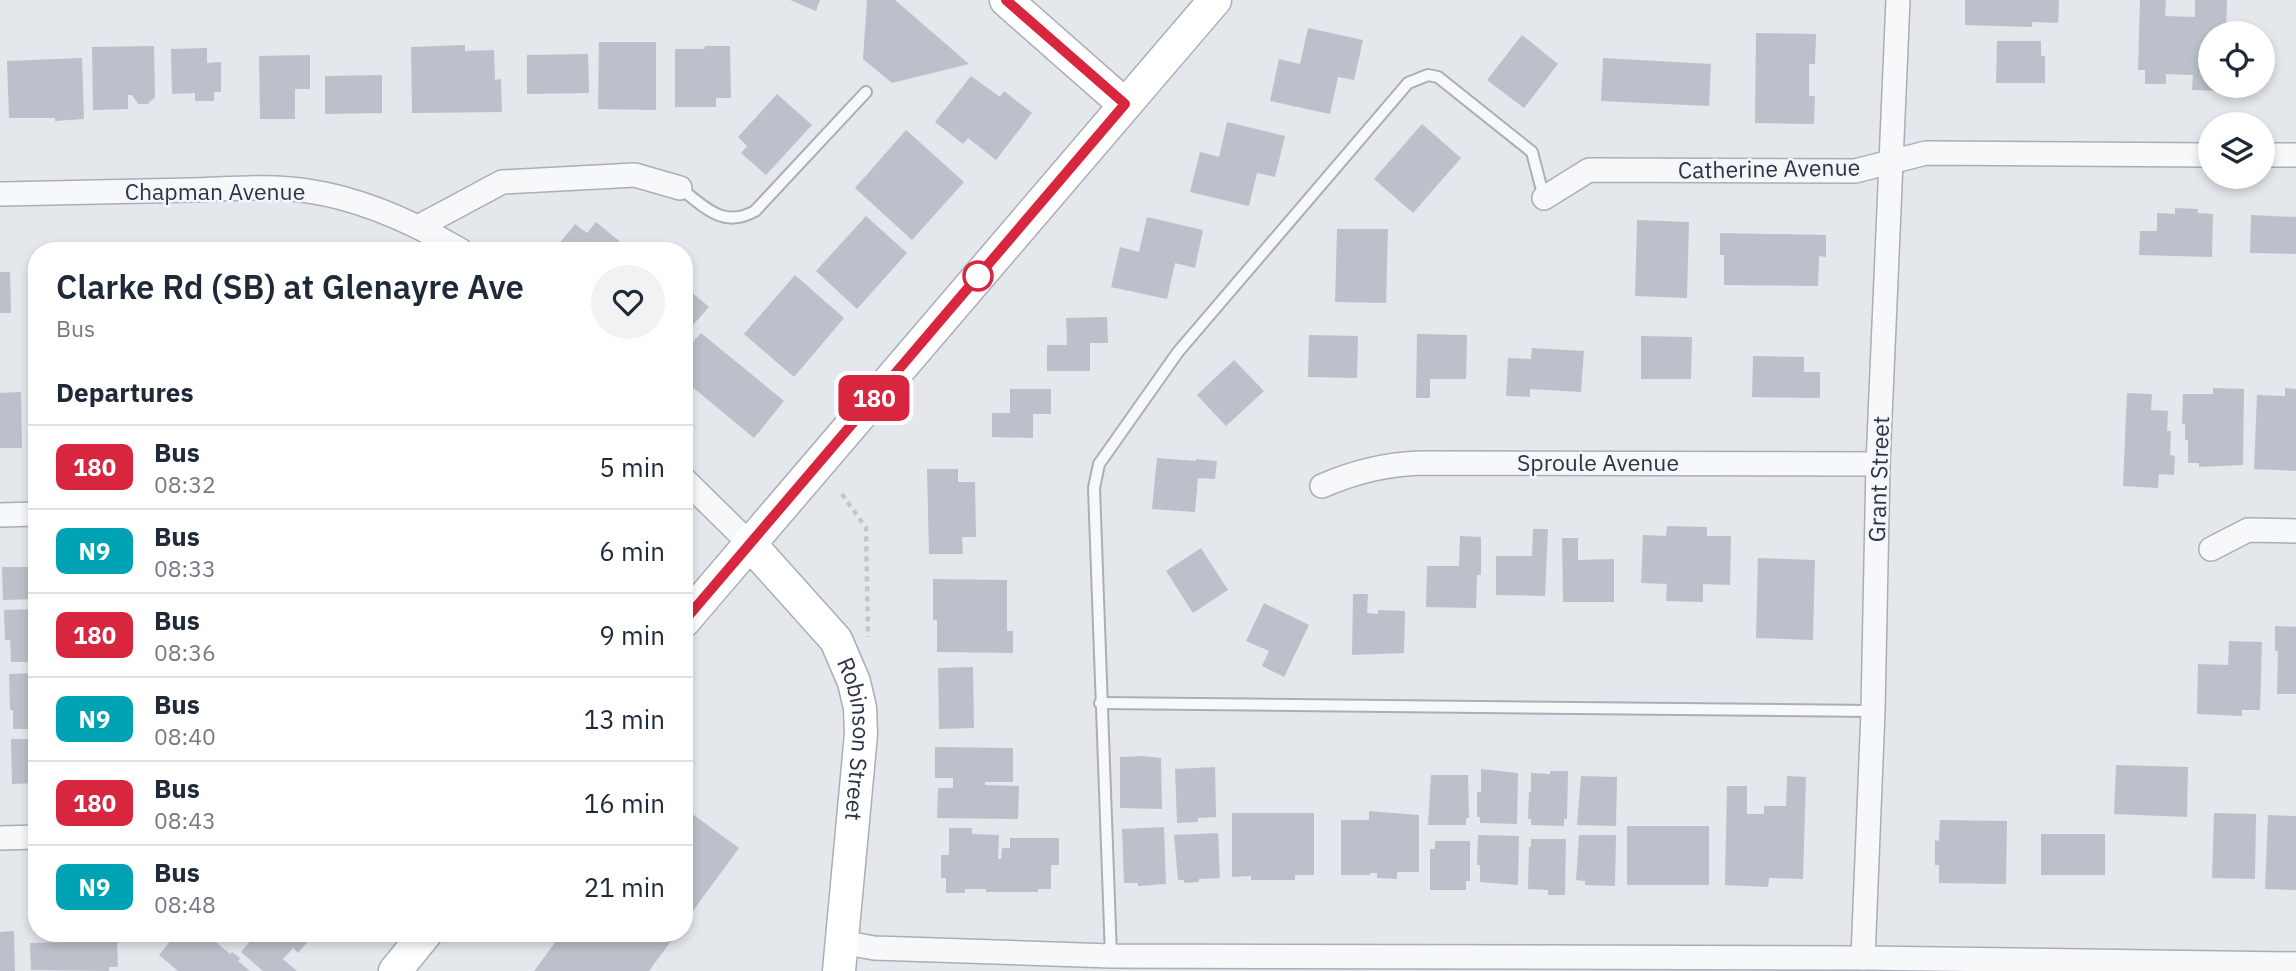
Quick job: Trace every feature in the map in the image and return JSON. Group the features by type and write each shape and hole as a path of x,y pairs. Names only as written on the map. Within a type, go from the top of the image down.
{"main road":[{"path":"1006,0 1125,104"},
{"path":"693,610 1215,0"},
{"name":"Robinson Street","path":"749,543 836,640 854,682 860,708 861,734 839,957"},
{"path":"395,971 419,942"}],"street":[{"name":"Grant Street","path":"1863,958 1873,711 1878,464 1898,0"},
{"name":"Catherine Avenue","path":"1544,198 1588,170 1855,171 1926,153 2198,155"},
{"path":"2275,155 2296,155"},
{"path":"420,226 502,182 635,175 681,188"},
{"name":"Chapman Avenue","path":"0,194 261,188 307,190 354,202 420,226 447,242"},
{"name":"Sproule Avenue","path":"1322,486 1375,468 1421,463 1878,464"},
{"path":"693,488 749,543"},
{"path":"0,514 28,513"},
{"path":"2211,549 2248,530 2296,531"},
{"path":"0,838 28,837"},
{"path":"839,957 874,948 1111,956 1863,958 2246,968 2296,964"}],"lane":[{"path":"1111,956 1094,488 1099,464 1178,352 1408,83 1428,75 1438,77 1532,152 1544,198"},
{"path":"681,188 711,211 730,220 755,211 866,92"},
{"path":"1100,703 1873,711"}],"path":[{"path":"842,494 866,528 868,645"}],"building":[{"path":"790,0 820,0 816,11"},
{"path":"867,0 895,0 969,64 892,83 863,59"},
{"path":"1965,0 2059,0 2058,23 2032,22 2032,27 1965,25"},
{"path":"2140,0 2166,0 2165,16 2195,17 2195,0 2227,0 2226,21 2198,21 2198,90 2192,90 2193,75 2166,74 2166,84 2145,84 2145,70 2138,70"},
{"path":"1308,28 1363,40 1354,80 1338,77 1330,114 1270,101 1279,59 1300,64"},
{"path":"1756,33 1816,34 1815,64 1809,64 1809,96 1815,96 1814,124 1755,123"},
{"path":"1522,35 1558,64 1524,108 1487,80"},
{"path":"1997,41 2041,41 2041,56 2045,56 2045,83 1996,83"},
{"path":"599,42 656,42 656,110 598,109"},
{"path":"465,45 465,51 494,50 495,80 501,79 502,112 412,113 411,47"},
{"path":"154,46 155,97 148,104 138,104 132,95 128,95 128,109 93,110 92,47"},
{"path":"705,46 730,46 731,98 716,98 716,107 675,107 675,49 704,49"},
{"path":"207,48 207,63 221,62 221,92 214,92 214,101 195,101 195,93 172,94 171,49"},
{"path":"588,54 589,93 527,94 527,55"},
{"path":"310,55 310,89 295,89 295,119 260,119 259,56"},
{"path":"82,58 84,119 55,121 55,118 9,118 7,61"},
{"path":"1603,58 1711,64 1709,106 1601,101"},
{"path":"382,75 382,113 325,114 325,76"},
{"path":"971,76 1000,97 1004,91 1032,113 996,160 968,138 963,144 935,122"},
{"path":"777,94 812,125 766,175 741,153 747,146 738,137"},
{"path":"1227,122 1285,136 1275,177 1257,173 1249,206 1190,192 1200,152 1219,157"},
{"path":"1422,124 1461,158 1413,213 1374,179"},
{"path":"906,130 964,182 912,240 855,188"},
{"path":"2175,208 2198,209 2198,213 2213,214 2212,257 2139,255 2140,231 2157,231 2157,213 2175,214"},
{"path":"2251,215 2296,217 2296,254 2250,253"},
{"path":"866,216 907,253 857,309 816,271"},
{"path":"1147,217 1203,230 1195,268 1175,263 1167,299 1111,287 1120,247 1139,252"},
{"path":"1637,220 1689,222 1687,298 1635,296"},
{"path":"596,222 620,242 560,242 575,224 587,233"},
{"path":"1337,229 1388,229 1386,303 1335,302"},
{"path":"1720,233 1826,235 1826,257 1819,256 1818,286 1724,285 1724,255 1720,255"},
{"path":"0,272 10,272 11,313 0,313"},
{"path":"795,275 844,318 794,377 744,334"},
{"path":"693,294 709,307 693,325"},
{"path":"1107,317 1108,343 1090,343 1090,371 1047,371 1047,345 1067,345 1066,318"},
{"path":"701,333 784,401 754,438 693,387 693,342"},
{"path":"1417,334 1467,335 1466,379 1430,379 1430,398 1416,398"},
{"path":"1309,335 1358,336 1357,378 1308,377"},
{"path":"1641,336 1692,337 1691,379 1641,379"},
{"path":"1532,348 1584,351 1581,392 1530,389 1530,397 1506,396 1508,358 1531,359"},
{"path":"1753,356 1804,357 1804,372 1820,372 1820,398 1752,397"},
{"path":"1234,360 1264,391 1226,426 1197,395"},
{"path":"2213,388 2244,389 2243,465 2199,467 2199,463 2188,463 2188,440 2185,440 2185,424 2182,424 2183,394 2213,394"},
{"path":"2285,388 2296,389 2296,471 2254,469 2257,395 2285,396"},
{"path":"1010,389 1051,389 1051,414 1033,414 1033,438 992,437 992,413 1010,413"},
{"path":"21,392 22,448 0,448 0,393"},
{"path":"2127,393 2152,394 2151,410 2168,411 2167,431 2171,431 2170,455 2175,456 2174,475 2159,474 2158,488 2123,486"},
{"path":"1157,458 1217,461 1215,479 1198,478 1195,512 1152,509"},
{"path":"927,469 958,469 958,482 975,482 976,537 962,537 963,554 929,554"},
{"path":"1667,526 1707,527 1707,536 1731,536 1730,585 1703,584 1703,602 1666,601 1667,584 1641,583 1643,535 1666,536"},
{"path":"1533,529 1548,529 1545,596 1496,595 1496,556 1532,556"},
{"path":"1460,536 1481,537 1481,575 1477,575 1476,608 1426,607 1427,566 1459,566"},
{"path":"1562,538 1578,538 1578,560 1614,559 1614,602 1563,602"},
{"path":"1201,548 1228,590 1193,613 1166,571"},
{"path":"1758,558 1815,560 1813,640 1756,638"},
{"path":"2,567 28,567 28,599 3,600"},
{"path":"933,579 1007,580 1007,631 1013,631 1013,653 937,652 937,620 933,620"},
{"path":"1353,594 1368,594 1367,613 1378,614 1378,610 1405,611 1404,653 1352,655"},
{"path":"1264,603 1309,625 1284,677 1262,666 1269,651 1246,641"},
{"path":"28,609 28,662 11,662 10,640 5,640 4,610"},
{"path":"2275,626 2296,627 2296,694 2277,694 2278,651 2275,651"},
{"path":"2229,641 2262,642 2260,710 2242,710 2242,716 2197,714 2198,664 2228,665"},
{"path":"973,667 974,728 939,729 938,668"},
{"path":"28,673 28,729 13,729 9,674"},
{"path":"11,739 28,739 28,783 12,784"},
{"path":"935,747 1013,748 1013,782 985,782 985,785 1019,786 1018,819 937,818 938,788 953,788 953,778 935,778"},
{"path":"1120,757 1161,758 1162,809 1120,808"},
{"path":"2116,765 2188,767 2187,817 2114,814"},
{"path":"1215,767 1216,817 1198,818 1198,822 1177,823 1175,769"},
{"path":"1481,769 1518,773 1517,824 1480,823 1480,817 1477,817 1477,792 1481,792"},
{"path":"1550,771 1568,771 1567,819 1564,819 1564,826 1531,825 1531,819 1528,819 1531,773 1550,774"},
{"path":"1431,775 1468,775 1469,818 1466,818 1466,825 1428,825"},
{"path":"1581,776 1617,777 1616,826 1577,825"},
{"path":"1787,776 1806,777 1803,879 1769,878 1768,887 1725,885 1727,786 1747,786 1747,814 1764,814 1764,806 1786,806"},
{"path":"1369,811 1419,815 1419,872 1397,872 1397,879 1377,878 1377,873 1341,875 1341,820 1369,820"},
{"path":"1232,813 1314,813 1314,875 1295,875 1295,880 1232,877"},
{"path":"2214,813 2256,814 2255,879 2212,878"},
{"path":"693,815 739,848 693,911"},
{"path":"2268,815 2296,816 2296,890 2265,889"},
{"path":"1940,820 2007,821 2006,884 1939,883 1939,865 1935,865 1935,840 1939,841"},
{"path":"1627,826 1709,826 1709,885 1627,885"},
{"path":"1164,827 1166,884 1138,886 1138,883 1124,883 1122,829"},
{"path":"949,828 972,828 972,834 999,835 998,859 1001,859 1002,848 1010,848 1010,838 1059,838 1059,865 1051,865 1051,889 1038,889 1038,892 986,892 986,889 965,889 965,893 946,893 946,878 941,878 941,855 949,855"},
{"path":"1218,833 1220,878 1184,883 1184,880 1178,880 1174,835"},
{"path":"2041,834 2105,834 2105,875 2041,875"},
{"path":"1478,835 1519,836 1518,885 1480,882 1480,865 1477,865"},
{"path":"1579,835 1616,835 1615,886 1585,885 1585,881 1576,880"},
{"path":"1531,839 1566,839 1565,895 1548,895 1548,890 1528,889"},
{"path":"1435,841 1470,841 1470,881 1466,881 1466,890 1430,890 1430,849 1435,849"},
{"path":"14,931 15,971 0,971 0,932"},
{"path":"117,942 118,967 109,967 109,971 31,970 30,943"},
{"path":"170,942 216,942 230,954 232,952 240,958 238,961 250,971 178,971 159,955"},
{"path":"249,942 307,942 298,953 293,948 283,959 297,971 263,971 241,952"},
{"path":"555,942 670,942 649,971 534,971"}],"bus line":[{"name":"180","path":"693,610 1125,104 1006,0"}]}
